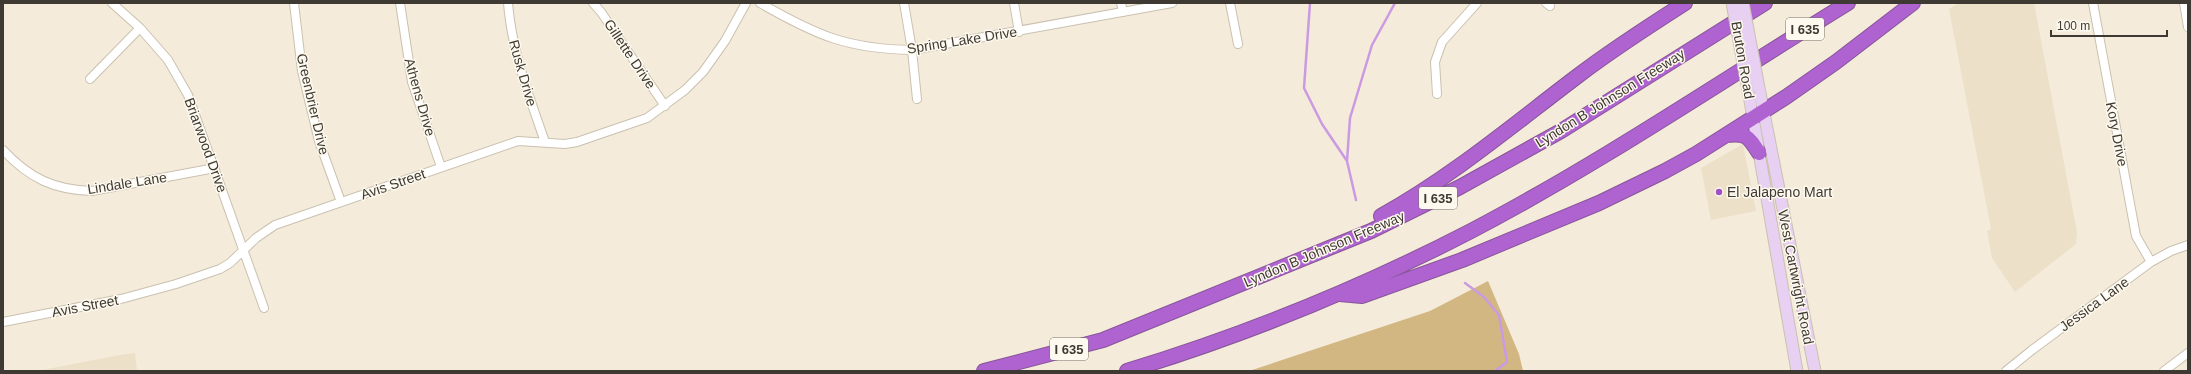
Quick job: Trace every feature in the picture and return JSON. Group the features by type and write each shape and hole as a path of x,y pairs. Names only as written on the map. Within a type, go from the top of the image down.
{"highway":[{"path":"1242,284 1366,225 1431,187 1491,144 1579,74 1685,3"},
{"name":"Lyndon B Johnson Freeway","path":"984,371 1103,340 1371,231 1460,187 1561,131 1765,3"},
{"name":"I 635","path":"1127,371 1221,340 1337,294 1426,254 1522,203 1621,145 1848,3"},
{"path":"1337,294 1362,296 1516,238 1634,187 1690,158 1758,115 1836,62 1913,3"},
{"path":"1726,135 1741,133 1745,135 1751,140 1759,153"}],"main road":[{"name":"Bruton Road","path":"1732,3 1749,95 1758,115"},
{"name":"Bruton Road","path":"1743,3 1759,88 1758,115"},
{"name":"West Cartwright Road","path":"1758,115 1759,153 1764,190 1797,371"},
{"name":"West Cartwright Road","path":"1758,115 1778,187 1792,248 1815,371"},
{"path":"1764,190 1778,187"},
{"path":"1775,251 1792,248"}],"street":[{"name":"Briarwood Drive","path":"112,3 140,28 168,60 188,95 264,308"},
{"name":"Greenbrier Drive","path":"294,3 302,71 319,141 341,202"},
{"name":"Athens Drive","path":"400,3 412,82 441,167"},
{"name":"Rusk Drive","path":"508,3 510,27 520,72 545,142"},
{"name":"Gillette Drive","path":"593,3 601,12 666,106"},
{"name":"Avis Street","path":"3,322 121,299 176,284 230,263 244,249 275,224 518,141 565,144 577,142 628,126 647,118 666,106 703,72 725,41 746,3"},
{"name":"Spring Lake Drive","path":"760,3 799,25 836,41 880,50 912,50 1019,32 1172,3"},
{"path":"904,3 912,50 917,99"},
{"path":"1014,3 1019,32"},
{"path":"1121,3 1123,12"},
{"path":"1230,3 1238,44"},
{"path":"1437,94 1435,62 1442,42 1477,3"},
{"name":"Kory Drive","path":"2093,3 2136,236 2151,262"},
{"path":"2184,3 2188,27"},
{"path":"90,79 140,28"},
{"name":"Lindale Lane","path":"3,150 28,174 60,188 92,191 215,168"},
{"name":"Jessica Lane","path":"2006,371 2151,262 2171,251 2188,245"},
{"path":"2164,371 2188,353"}],"shaded area":[{"path":"1959,3 2034,3 2077,232 2076,244 2015,292 1992,258 1987,231 1991,229 1949,9"},
{"path":"1743,144 1756,211 1711,220 1701,168"},
{"path":"1488,281 1519,354 1523,371 1249,371 1430,311"},
{"path":"135,353 137,371 37,371 120,355"}],"waterway":[{"path":"1310,3 1304,88 1322,124 1347,161"},
{"path":"1356,200 1347,161 1350,118 1372,45 1395,3"},
{"path":"1465,283 1484,297 1499,315 1507,362 1495,371"}],"place":[{"name":"El Jalapeno Mart","path":"1719,192"}]}
